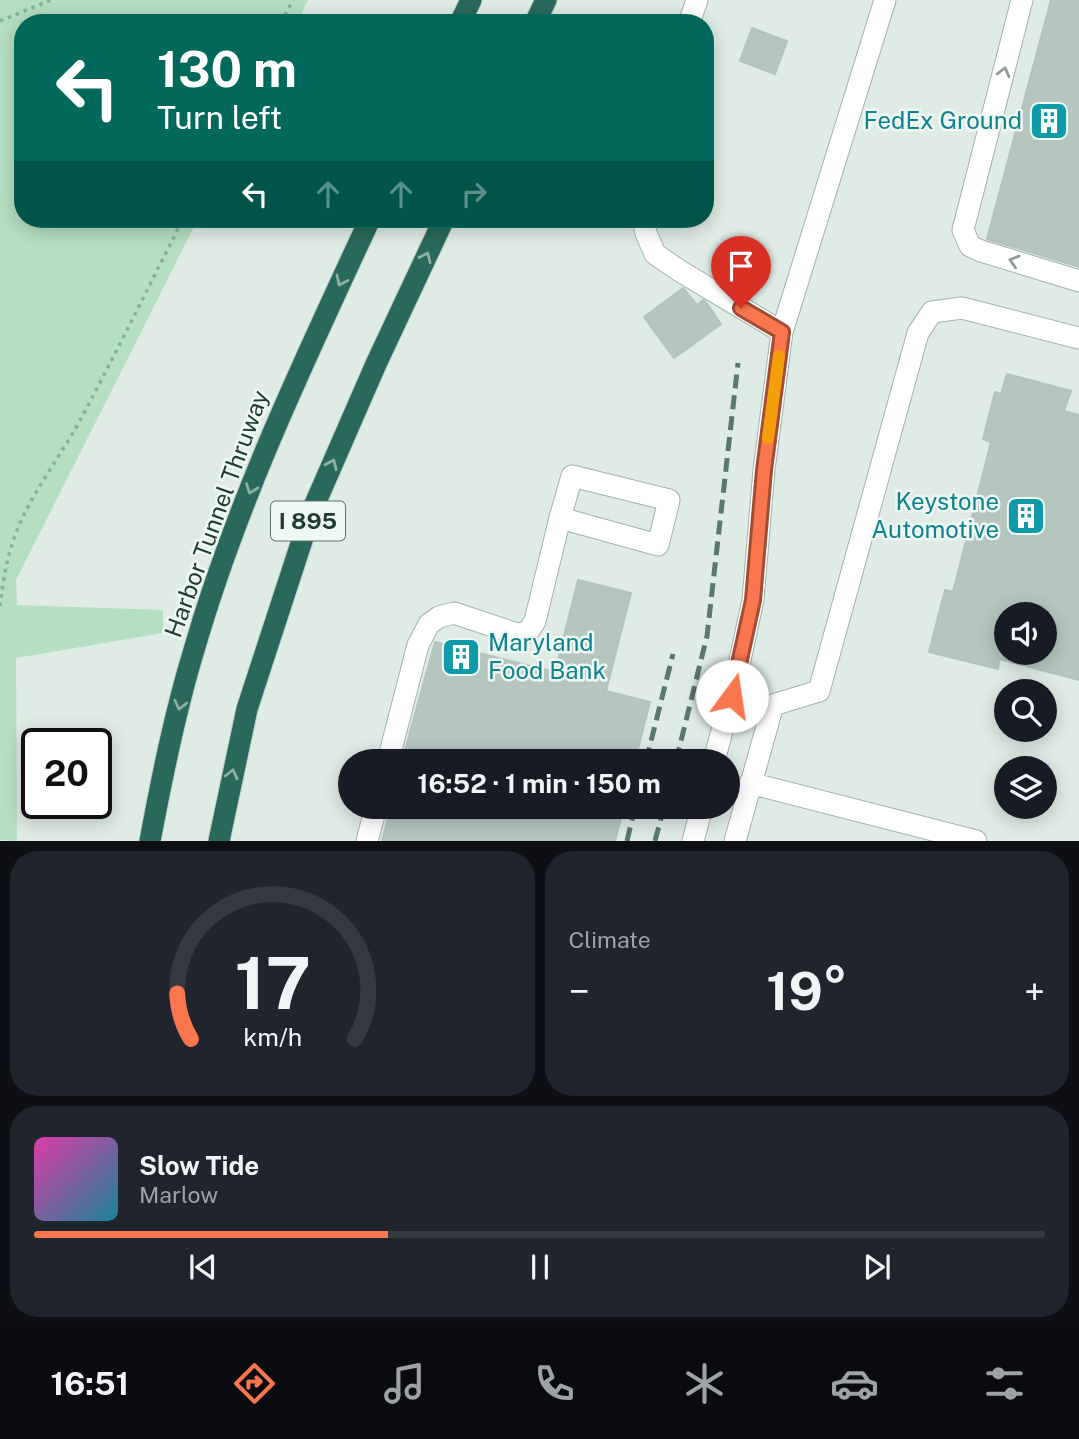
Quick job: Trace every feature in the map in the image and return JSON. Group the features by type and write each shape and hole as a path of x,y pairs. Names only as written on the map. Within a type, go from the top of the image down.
{"highway":[{"name":"Harbor Tunnel Thruway","path":"150,841 164,766 194,649 227,552 293,386 366,228"},
{"name":"I 895","path":"219,841 247,709 311,513 376,364 440,228"}],"lane":[{"path":"717,749 753,600 764,470 782,332 885,0"},
{"path":"1022,0 963,230 970,246 981,251 1079,281"},
{"path":"645,228 655,254 782,332"},
{"path":"734,841 773,705 819,691 918,333 932,312 962,308 1079,338"},
{"path":"390,749 418,645 429,624 439,617 454,613 517,634 528,632 535,621 560,518 572,476 669,500 658,545 560,518"},
{"path":"750,783 976,841"},
{"path":"367,841 373,819"},
{"path":"693,841 699,819"}],"path":[{"path":"17,14 51,0"},
{"path":"0,606 6,563 25,514 86,410 178,228"}],"green space":[{"path":"0,0 308,0 301,14 14,14 14,228 193,228 16,580 17,605 163,610 163,633 16,658 17,841 0,840"}],"building":[{"name":"FedEx Ground","path":"1051,0 1079,0 1079,267 987,239"},
{"path":"752,28 787,41 775,74 740,61"},
{"path":"683,288 697,305 705,301 721,324 674,358 644,317"},
{"name":"Keystone Automotive","path":"1007,374 1071,391 1064,411 1079,415 1079,680 1022,665 1057,665 1057,602 994,602 994,665 998,665 998,669 929,652 945,590 953,592 991,442 983,439 995,392 1001,394"},
{"name":"Maryland Food Bank","path":"578,580 631,593 606,691 650,702 638,749 405,749 435,642 555,672"},
{"path":"388,819 621,819 615,841 382,841"}],"railway":[{"path":"679,749 707,636 738,363"},
{"path":"649,749 673,654"},
{"path":"627,841 632,819"},
{"path":"655,841 661,819"}],"slow traffic":[{"path":"768,438 779,356"}],"place":[{"name":"FedEx Ground","path":"1049,121"},
{"name":"Keystone Automotive","path":"1026,516"},
{"name":"Maryland Food Bank","path":"461,657"}],"route":[{"path":"732,696 753,600 764,470 782,332 741,308"}]}
